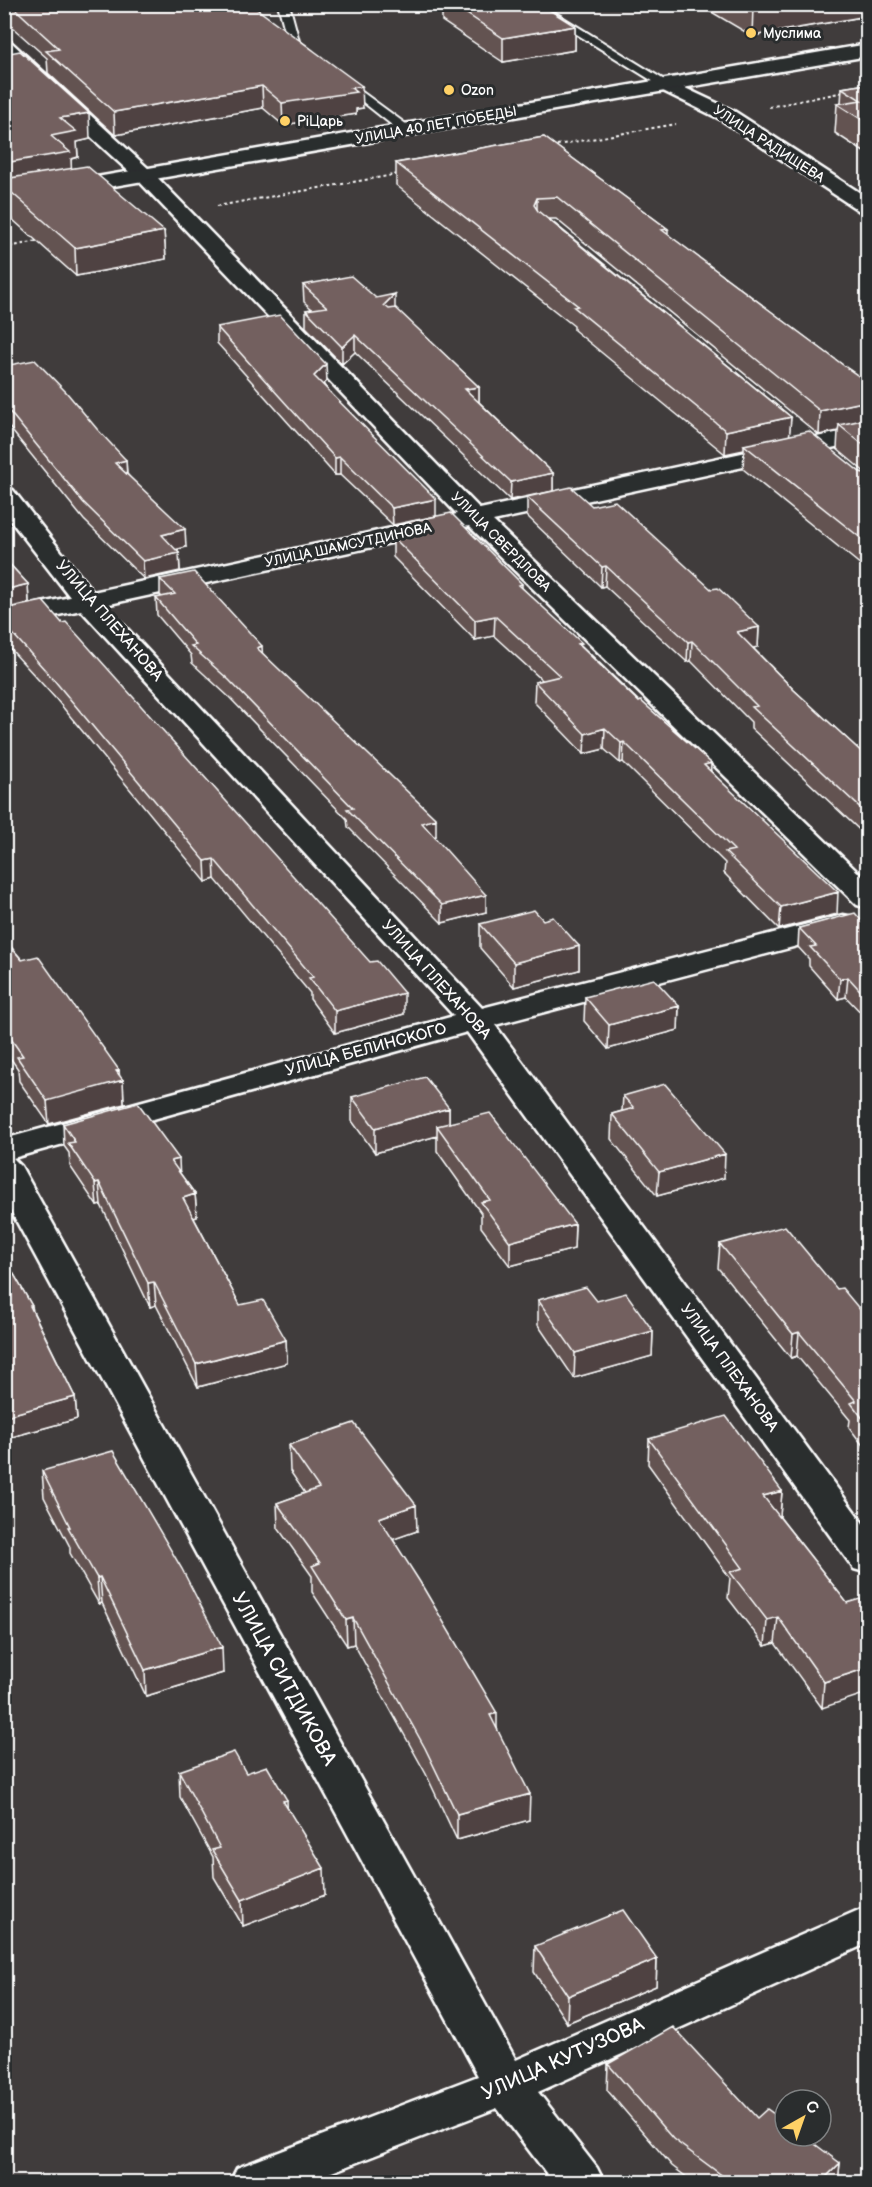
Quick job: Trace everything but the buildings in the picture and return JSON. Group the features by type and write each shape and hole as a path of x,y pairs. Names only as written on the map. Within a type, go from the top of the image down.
{"street":[{"name":"УЛИЦА СВЕРДЛОВА","path":"4,46 144,175 475,518 867,899"},
{"name":"УЛИЦА 40 ЛЕТ ПОБЕДЫ","path":"4,199 867,50"},
{"name":"УЛИЦА РАДИЩЕВА","path":"668,86 727,115 867,208"},
{"name":"УЛИЦА ШАМСУТДИНОВА","path":"4,619 867,433"},
{"name":"УЛИЦА ПЛЕХАНОВА","path":"4,495 87,601 475,1020 867,1559"},
{"name":"УЛИЦА БЕЛИНСКОГО","path":"4,1150 475,1020 867,917"},
{"name":"УЛИЦА СИТДИКОВА","path":"4,1166 506,2085 580,2182"},
{"name":"УЛИЦА КУТУЗОВА","path":"254,2182 506,2085 867,1923"}],"lane":[{"path":"283,4 294,42 406,129"},
{"path":"533,4 668,86"}],"path":[{"path":"541,148 844,92"},
{"path":"181,213 401,173"},
{"path":"4,248 51,238"}],"place":[{"name":"Муслима","path":"751,33"},
{"name":"Ozon","path":"449,90"},
{"name":"PiЦарь","path":"285,121"}]}
